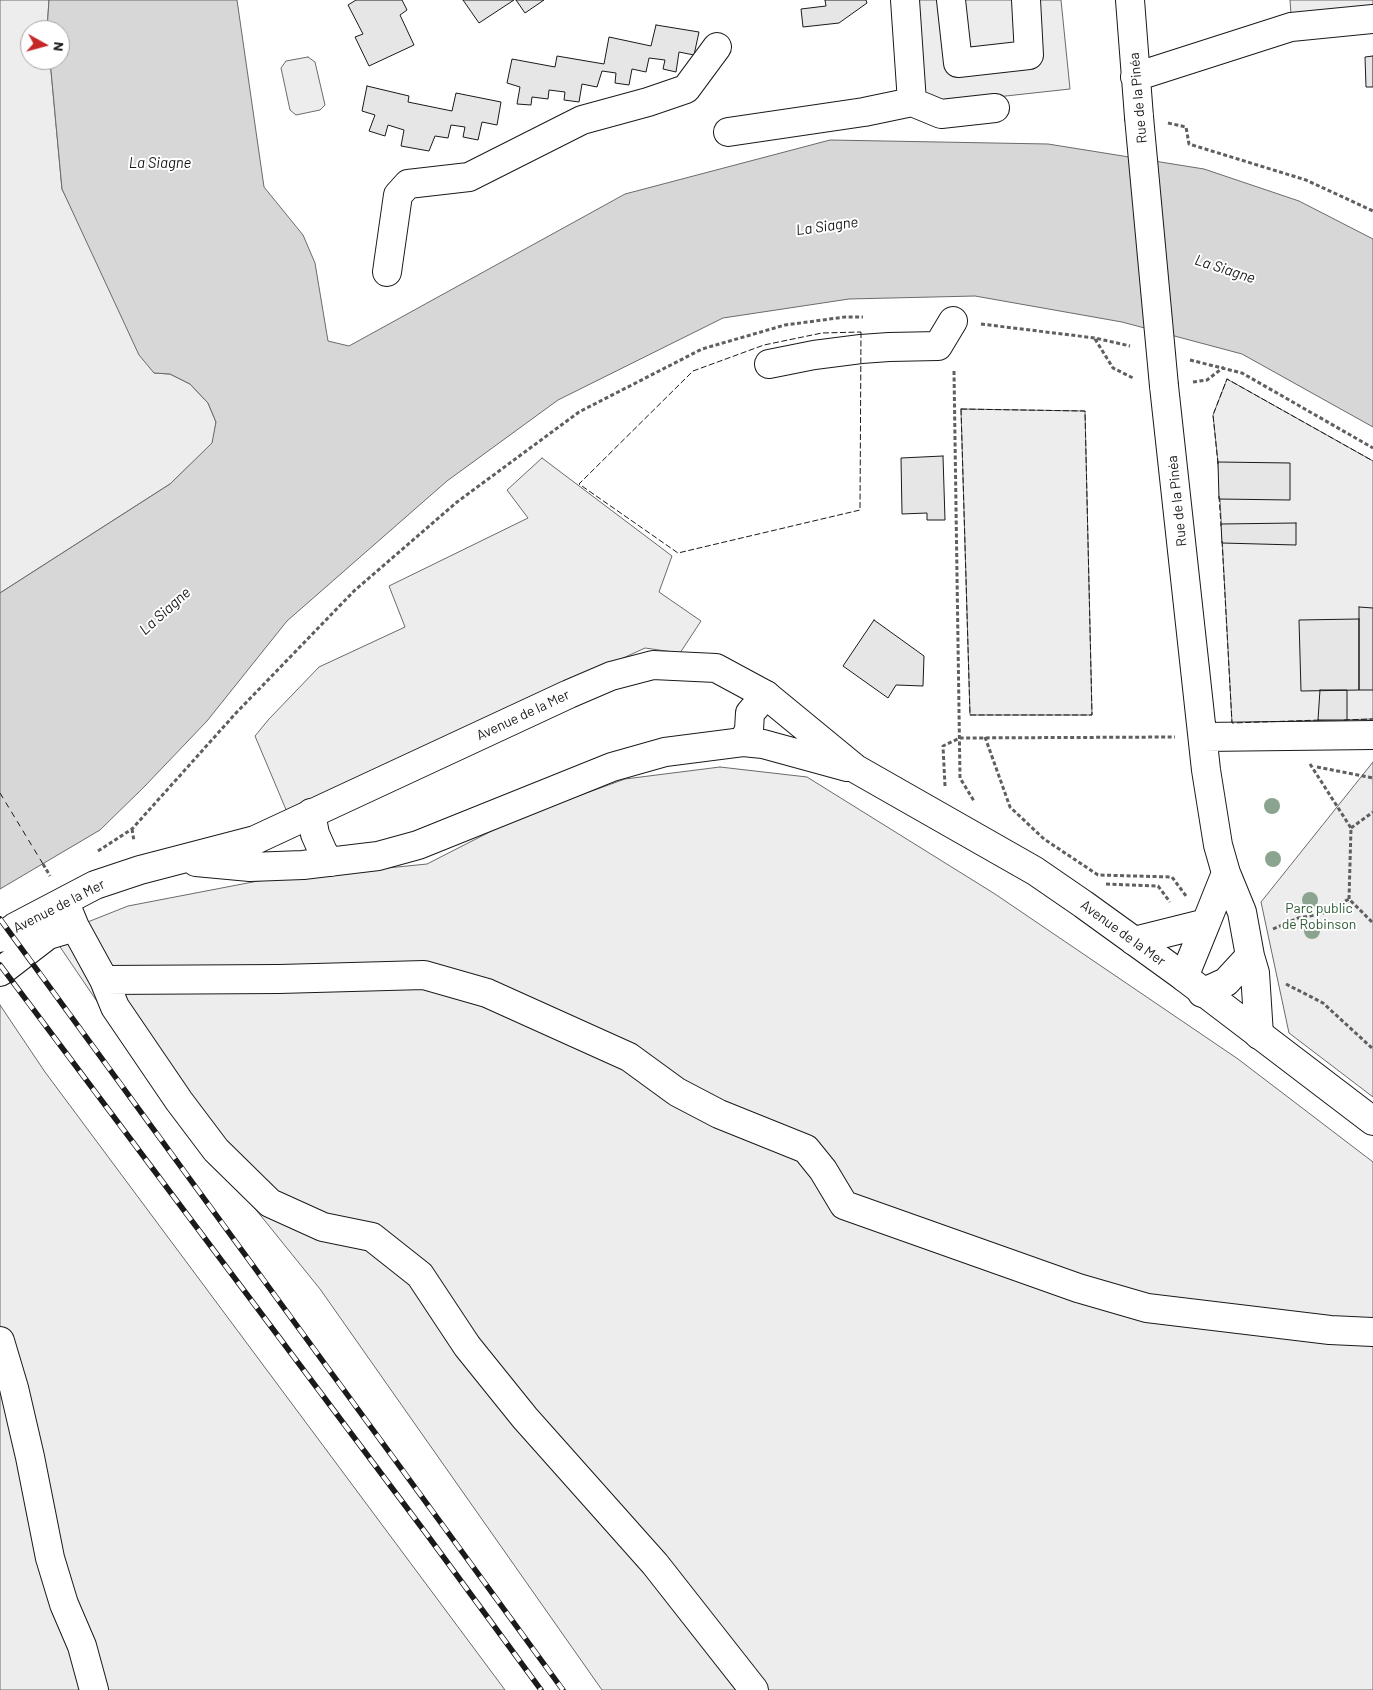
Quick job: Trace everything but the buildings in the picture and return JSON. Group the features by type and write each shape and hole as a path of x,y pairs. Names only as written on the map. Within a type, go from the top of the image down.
{"main road":[{"path":"905,0 912,102"},
{"path":"951,0 958,63 1029,55 1026,0"},
{"name":"Rue de la Pinéa","path":"1130,0 1135,77 1164,386 1203,737 1218,845 1226,873 1242,912 1255,973 1260,1035"},
{"path":"1135,77 1291,27 1373,19"},
{"path":"387,272 398,195 408,184 469,177 582,120 648,102 686,89 717,47"},
{"path":"728,132 864,112 912,102 941,114 995,108"},
{"path":"769,364 814,355 861,349 938,346 953,320"},
{"name":"Avenue de la Mer","path":"0,938 15,927 95,886 140,870 255,840 611,676 653,665 716,668 766,695 856,769 1035,871 1193,985 1373,1122"},
{"path":"742,742 748,730 750,713 766,695"},
{"path":"1203,737 1373,735"},
{"name":"Avenue de la Mer","path":"176,860 250,867 303,865 378,856 418,845 612,767 665,752 742,742 763,744 856,769"},
{"path":"311,813 315,834 330,862"},
{"path":"1226,873 1206,923 1193,985 1226,982 1249,948"},
{"path":"64,902 104,980 115,1007 179,1101 216,1150 270,1203 323,1227 372,1237 420,1275 467,1346 525,1418 655,1564 754,1690"},
{"path":"1134,942 1206,923"},
{"path":"0,972 48,935 75,926"},
{"path":"104,980 278,979 424,975 487,992 629,1057 677,1092 719,1114 806,1149 823,1170 844,1204 1078,1288 1147,1308 1330,1330 1373,1332"},
{"path":"0,1341 14,1388 30,1457 50,1558 64,1604 82,1646 94,1690"}],"path":[{"path":"1189,144 1306,180 1373,211"},
{"path":"132,829 236,713 354,591 457,502 579,412 702,349 785,325 845,317 872,317"},
{"path":"1095,338 1113,368 1135,379 1164,386"},
{"path":"954,367 960,778 977,806"},
{"path":"1296,736 1311,766 1351,828 1349,899 1373,924"},
{"path":"985,737 1010,807 1044,839 1098,875 1172,877 1206,923"},
{"path":"945,787 943,746 960,738 1203,737"},
{"path":"1311,766 1373,778"},
{"path":"1351,828 1373,812"},
{"path":"1249,948 1298,918 1321,914 1349,899"},
{"path":"1279,981 1323,1003 1373,1049"}],"shaded area":[{"path":"0,0 49,0 48,20 20,20 20,70 51,70 62,189 154,373 170,374 190,384 208,403 216,422 213,443 170,484 0,593"},
{"path":"896,0 1061,0 1070,89 905,107"},
{"path":"1290,0 1373,0 1373,8 1291,14"},
{"path":"308,57 315,62 325,105 320,110 296,115 290,110 281,68 286,61"},
{"path":"1227,379 1373,461 1373,719 1232,723 1218,462 1213,415"},
{"path":"961,409 1085,411 1092,715 970,715"},
{"path":"542,458 672,556 659,592 701,621 680,653 645,648 287,812 255,736 319,667 405,627 389,586 528,518 507,490"},
{"name":"Parc public de Robinson","path":"1373,762 1373,1097 1289,1033 1261,902"},
{"path":"720,767 807,777 995,894 1238,1059 1373,1162 1373,1690 602,1690 320,1289 147,1075 56,941 75,927 128,906 258,881 427,864 517,818 625,779"},
{"path":"0,1005 45,1072 505,1690 0,1690"}],"water":[{"name":"La Siagne","path":"49,0 237,0 264,187 303,235 315,263 328,341 349,346 625,194 830,140 1048,144 1204,169 1299,201 1373,239 1373,427 1242,354 1122,322 975,296 849,299 723,318 558,400 447,481 287,621 207,721 100,830 0,889 0,593 170,484 212,443 216,422 208,403 190,384 170,374 154,373 139,355 62,189 51,70 70,70 70,20 48,20"}],"ferry route":[{"path":"0,793 43,864"}],"railway":[{"path":"0,919 563,1690"},
{"path":"0,965 428,1536 541,1690"}],"fence":[{"path":"861,332 860,510 678,553 579,484 693,371 764,345 822,333 861,332"},
{"path":"1218,464 1213,415 1227,379 1373,461"},
{"path":"961,409 1085,411 1092,715 970,715 961,409"},
{"path":"1219,496 1221,526"},
{"path":"1222,541 1232,723 1321,720"},
{"path":"1344,720 1373,719"}]}
